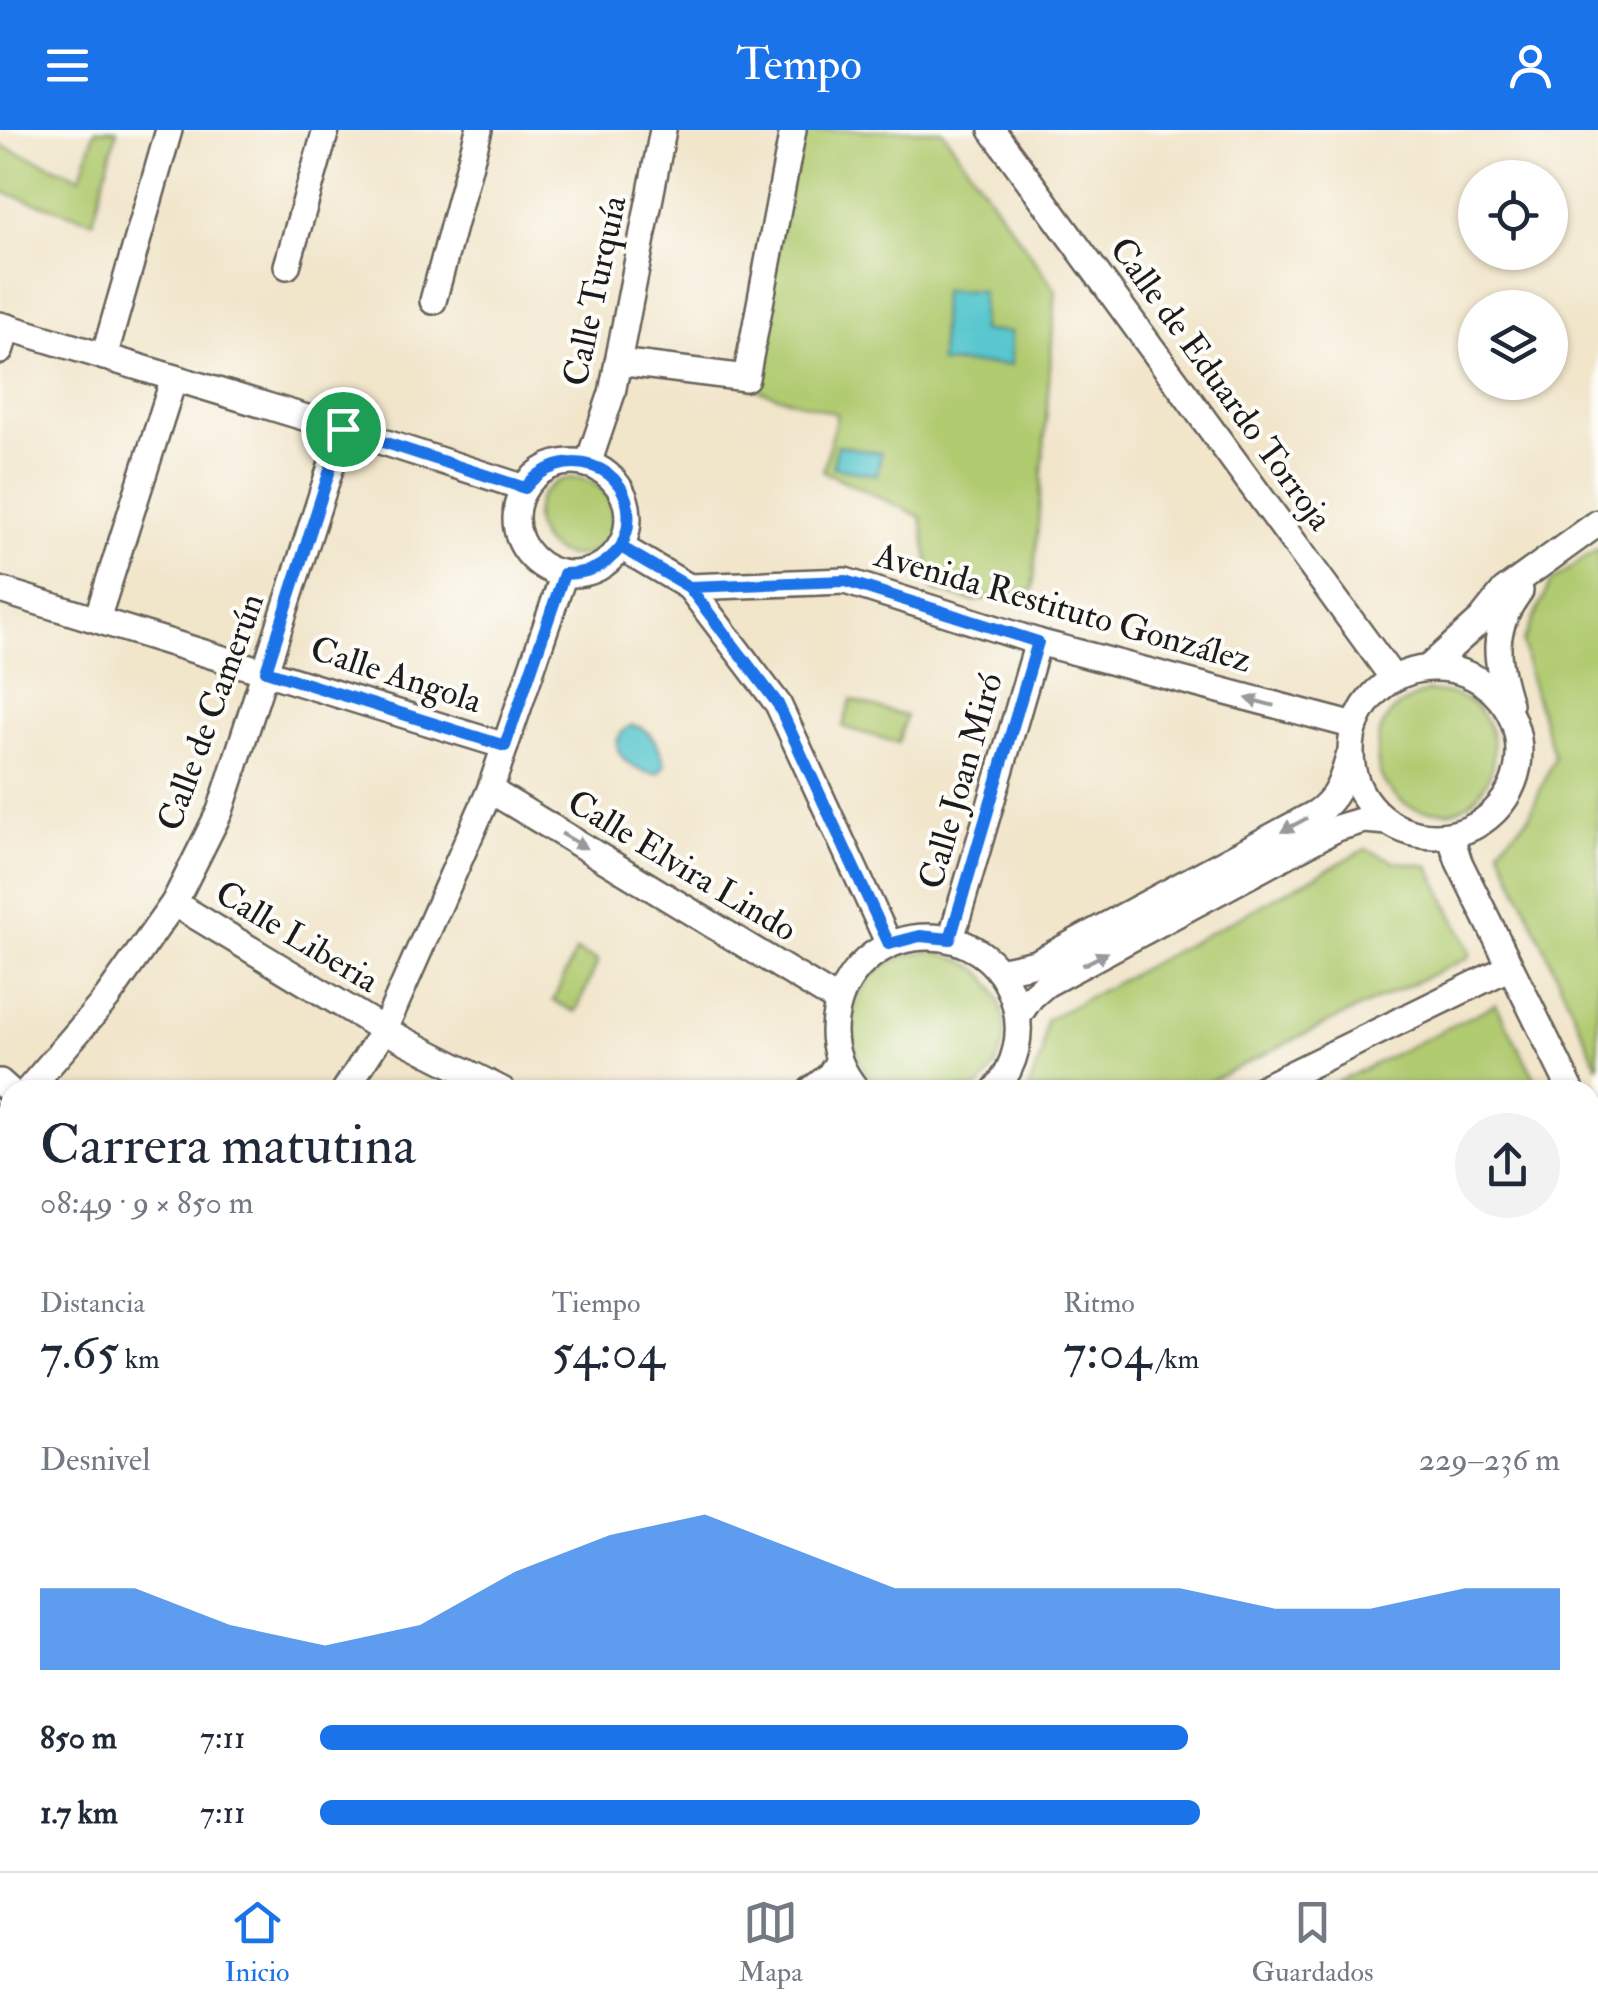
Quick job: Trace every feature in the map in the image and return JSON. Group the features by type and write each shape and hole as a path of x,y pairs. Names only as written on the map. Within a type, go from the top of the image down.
{"street":[{"path":"104,357 170,130"},
{"path":"287,266 326,130"},
{"path":"432,302 479,130"},
{"name":"Calle Turquía","path":"588,464 612,392 664,130"},
{"path":"618,362 746,378 793,130"},
{"name":"Calle de Eduardo Torroja","path":"992,130 1393,678"},
{"path":"3,334 104,357 525,488"},
{"path":"97,619 174,378"},
{"name":"Calle de Camerún","path":"37,1080 107,998 174,903 220,811 343,429"},
{"path":"588,464 604,471 618,485 627,503 628,525 621,547 608,562 585,574 550,570 534,560 522,545 516,524 521,496 533,478 552,466 588,464"},
{"path":"1429,667 1481,620 1504,591 1598,523"},
{"path":"621,547 689,587 778,704 889,944"},
{"path":"1018,1016 1046,984 1337,828 1364,820 1388,822 1416,834 1450,835 1484,822 1505,800 1517,772 1519,744 1498,672 1499,636 1510,607 1542,564"},
{"path":"352,1080 384,1030 490,790 564,574"},
{"name":"Avenida Restituto González","path":"689,587 845,581 1038,642 1355,726"},
{"name":"Calle Angola","path":"0,590 505,746"},
{"name":"Calle Joan Miró","path":"950,939 1038,642"},
{"path":"999,971 1036,964 1328,805 1341,785 1355,726 1367,702 1393,678 1429,667 1456,670 1482,681 1502,700 1515,724"},
{"path":"1351,752 1362,794 1388,822"},
{"name":"Calle Elvira Lindo","path":"490,790 838,1002"},
{"path":"1450,835 1459,862 1566,1080"},
{"name":"Calle Liberia","path":"174,903 384,1030 482,1080"},
{"path":"849,1080 839,1060 833,1031 838,1002 849,978 866,958 889,944 920,936 950,939 977,951 999,971 1018,1016 1018,1041 1012,1065 1002,1080"},
{"path":"1279,1080 1510,967"},
{"path":"823,1080 839,1060"}],"green space":[{"path":"95,130 117,130 93,221 0,191 0,145 81,177"},
{"path":"800,130 942,130 1056,290 1033,590 973,601 933,590 921,517 823,471 837,414 751,388"},
{"path":"574,478 602,489 613,517 602,545 574,556 546,545 535,517 546,489"},
{"path":"1598,548 1598,1067 1499,847 1529,817 1554,757 1523,642 1550,583"},
{"path":"1428,691 1458,696 1475,706 1492,738 1493,756 1481,790 1452,811 1416,809 1404,803 1384,781 1378,763 1380,733 1389,716 1402,704"},
{"path":"851,700 906,716 898,743 843,727"},
{"path":"1366,849 1394,861 1429,866 1471,953 1468,958 1212,1080 1032,1080 1042,1054 1046,1020"},
{"path":"576,951 598,961 576,1012 553,1001"},
{"path":"932,951 958,959 982,973 992,986 1004,1017 1004,1034 1002,1050 986,1080 869,1077 854,1047 852,1030 859,996 881,968 905,956"},
{"path":"1496,1004 1536,1080 1341,1080"}],"water":[{"path":"942,290 982,291 981,331 1011,332 1011,365 940,363"},
{"path":"837,445 881,453 877,475 833,467"},
{"path":"632,725 645,730 658,745 665,765 659,773 631,765 618,750 622,733"}],"route":[{"path":"343,429 266,671 505,746 564,574 585,574 608,562 621,547 689,587 845,581 1038,642 950,939 920,936 889,944 778,704 689,587 621,547 628,525 627,503 618,485 604,471 572,462 552,466 525,488 343,429"}]}
